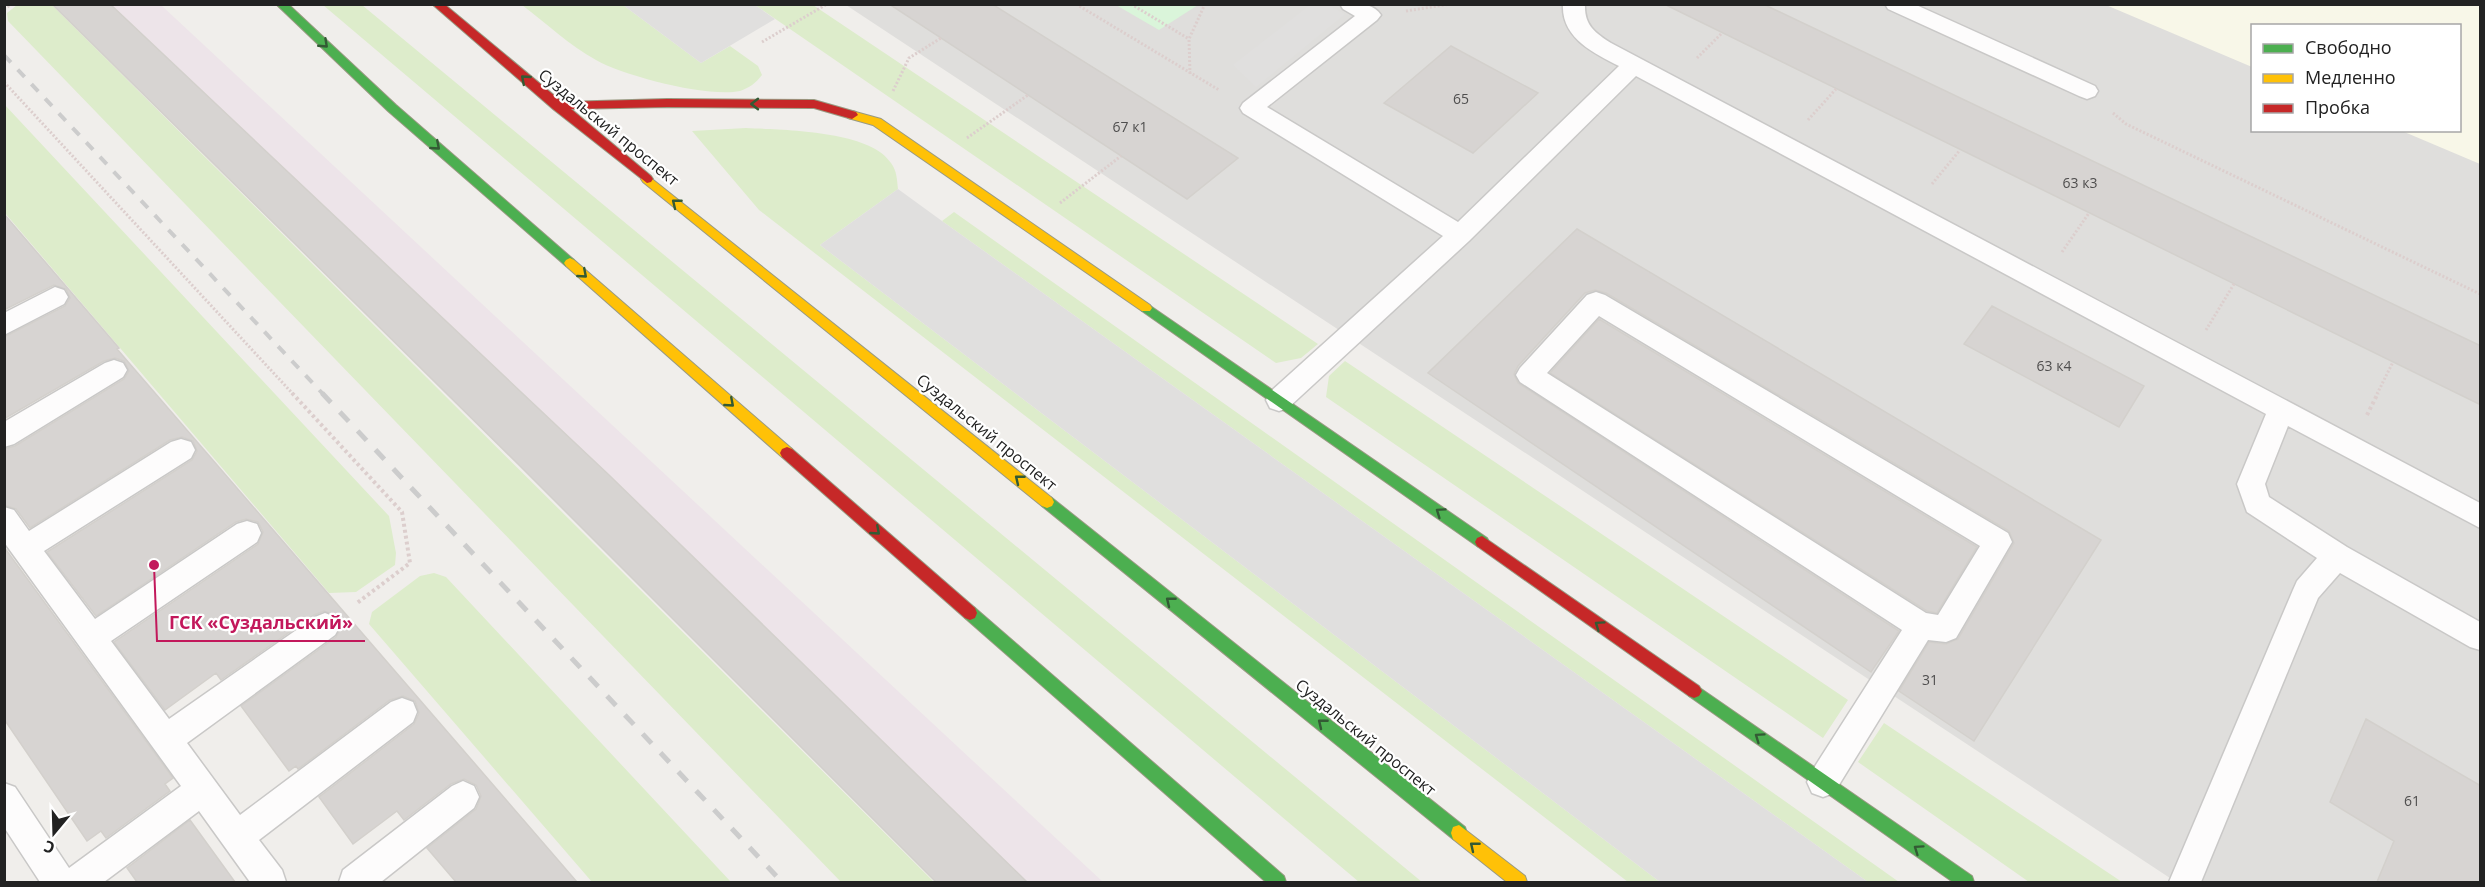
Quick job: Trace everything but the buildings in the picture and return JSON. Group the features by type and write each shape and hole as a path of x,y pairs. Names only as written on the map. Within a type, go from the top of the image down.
{"main road":[{"path":"281,4 401,115 1278,882"},
{"name":"Суздальский проспект","path":"437,4 557,106 1520,882"},
{"path":"557,106 667,103 814,104 877,122 1279,400 1966,882"}],"lane":[{"path":"1574,4 1573,17 1577,29 1591,40 1634,65 2481,516"},
{"path":"1906,7 2087,91"},
{"path":"1360,10 1251,108 1460,235"},
{"path":"1279,400 1460,235 1634,65"},
{"path":"4,325 55,297"},
{"path":"1596,302 1998,542 1946,629 1921,626 1528,375 1596,302"},
{"path":"4,436 114,370"},
{"path":"2281,409 2251,484 2257,504 2337,556 2481,637"},
{"path":"26,548 181,450"},
{"path":"4,519 270,882"},
{"path":"91,638 247,534"},
{"path":"2185,882 2307,590 2337,556"},
{"path":"166,740 325,626"},
{"path":"1823,782 1921,626"},
{"path":"237,837 402,712"},
{"path":"77,882 202,790"},
{"path":"355,882 463,797"},
{"path":"4,798 59,882"}],"path":[{"path":"4,9 12,4"},
{"path":"762,42 827,4"},
{"path":"1076,4 1190,74 1251,108"},
{"path":"1131,4 1189,39"},
{"path":"1190,74 1189,39 1204,4"},
{"path":"1360,10 1449,4"},
{"path":"877,122 909,58 941,38"},
{"path":"4,82 402,512 410,563 325,626"},
{"path":"2087,91 2126,124 2481,294"},
{"path":"935,162 1028,95"},
{"path":"1910,211 1960,150"},
{"path":"1029,227 1121,156"},
{"path":"2041,281 2090,213"},
{"path":"2188,359 2234,284"},
{"path":"2351,446 2393,362"}],"shaded area":[{"path":"52,5 161,5 1103,882 936,882 520,466"},
{"path":"623,5 755,5 775,19 701,63"},
{"path":"846,5 2480,5 2480,882 2176,882"},
{"path":"1310,5 1328,5 1345,14 1256,87 1233,65"},
{"path":"2106,5 2480,5 2480,164 2404,132 2461,132 2461,24 2251,24 2251,67"},
{"path":"898,189 1868,882 1660,882 820,245"}],"green space":[{"path":"17,5 52,5 934,882 841,882 8,21 7,13"},
{"path":"323,5 362,5 1422,882 1359,882"},
{"path":"522,5 623,5 701,63 730,46 758,66 762,75 755,83 740,91 726,92 688,88 646,79 596,60 567,41"},
{"path":"755,5 813,5 1318,344 1301,358 1276,363"},
{"path":"1116,5 1198,5 1159,30"},
{"path":"4,104 389,516 396,553 395,565 356,592 329,593 5,213"},
{"path":"746,128 824,134 864,144 880,152 893,166 898,189 820,245 1660,882 1628,882 759,210 692,131"},
{"path":"954,212 1899,882 1868,882 942,221"},
{"path":"1345,361 1848,700 1823,738 1326,397 1329,376"},
{"path":"434,573 446,577 731,882 592,882 369,624 372,612 420,576"},
{"path":"1884,723 2122,882 2029,882 1858,762"}],"railway":[{"path":"4,55 323,394"},
{"path":"322,393 782,882"}],"traffic: fast":[{"path":"281,4 392,108 570,263"},
{"path":"1146,308 1482,542"},
{"path":"1047,502 1459,833"},
{"path":"970,613 1278,882"},
{"path":"1694,691 1966,882"}],"traffic: slow":[{"path":"852,115 877,122 1146,308"},
{"path":"647,179 1047,502"},
{"path":"570,263 787,453"},
{"path":"1459,833 1519,882"}],"traffic: jam":[{"path":"437,4 647,179"},
{"path":"557,106 667,103 814,104 852,115"},
{"path":"787,453 970,613"},
{"path":"1482,542 1694,691"}],"place":[{"name":"ГСК «Суздальский»","path":"154,565"}]}
